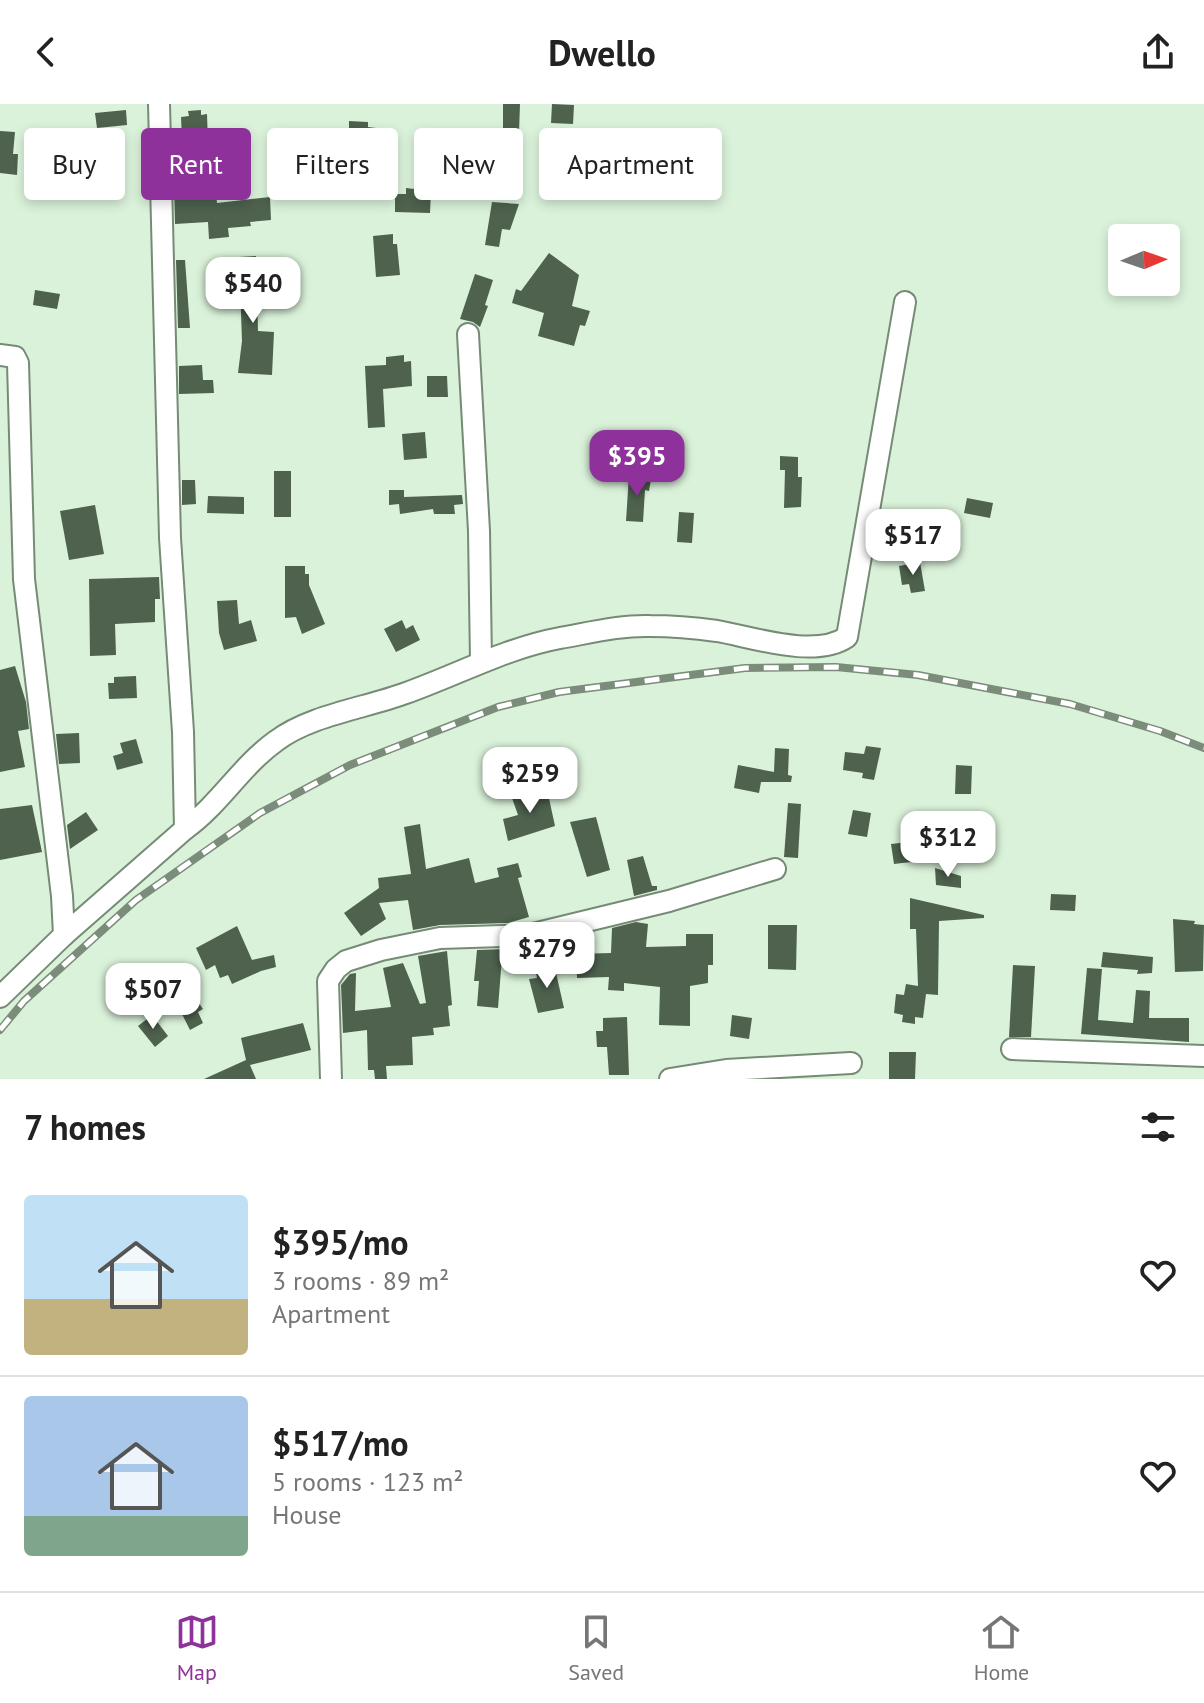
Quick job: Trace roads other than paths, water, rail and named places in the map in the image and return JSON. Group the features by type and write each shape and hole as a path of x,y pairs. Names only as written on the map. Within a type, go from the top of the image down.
{"street":[{"path":"159,104 170,538 183,732 185,829"},
{"path":"0,997 64,935 203,816 247,766 293,730 405,694 481,662 555,639 648,626 713,631 800,645 831,645 847,637 905,302"},
{"path":"468,334 479,531 481,662"},
{"path":"0,355 15,357 18,363 24,579 64,935"},
{"path":"331,1079 328,981 346,961 440,938 541,933 669,901 775,869"},
{"path":"1012,1049 1204,1056"},
{"path":"670,1079 726,1070 851,1063"}],"railway":[{"path":"0,1030 24,1001 136,900 260,813 350,765 498,707 559,692 745,668 836,667 918,675 1070,704 1160,731 1204,748"}]}
